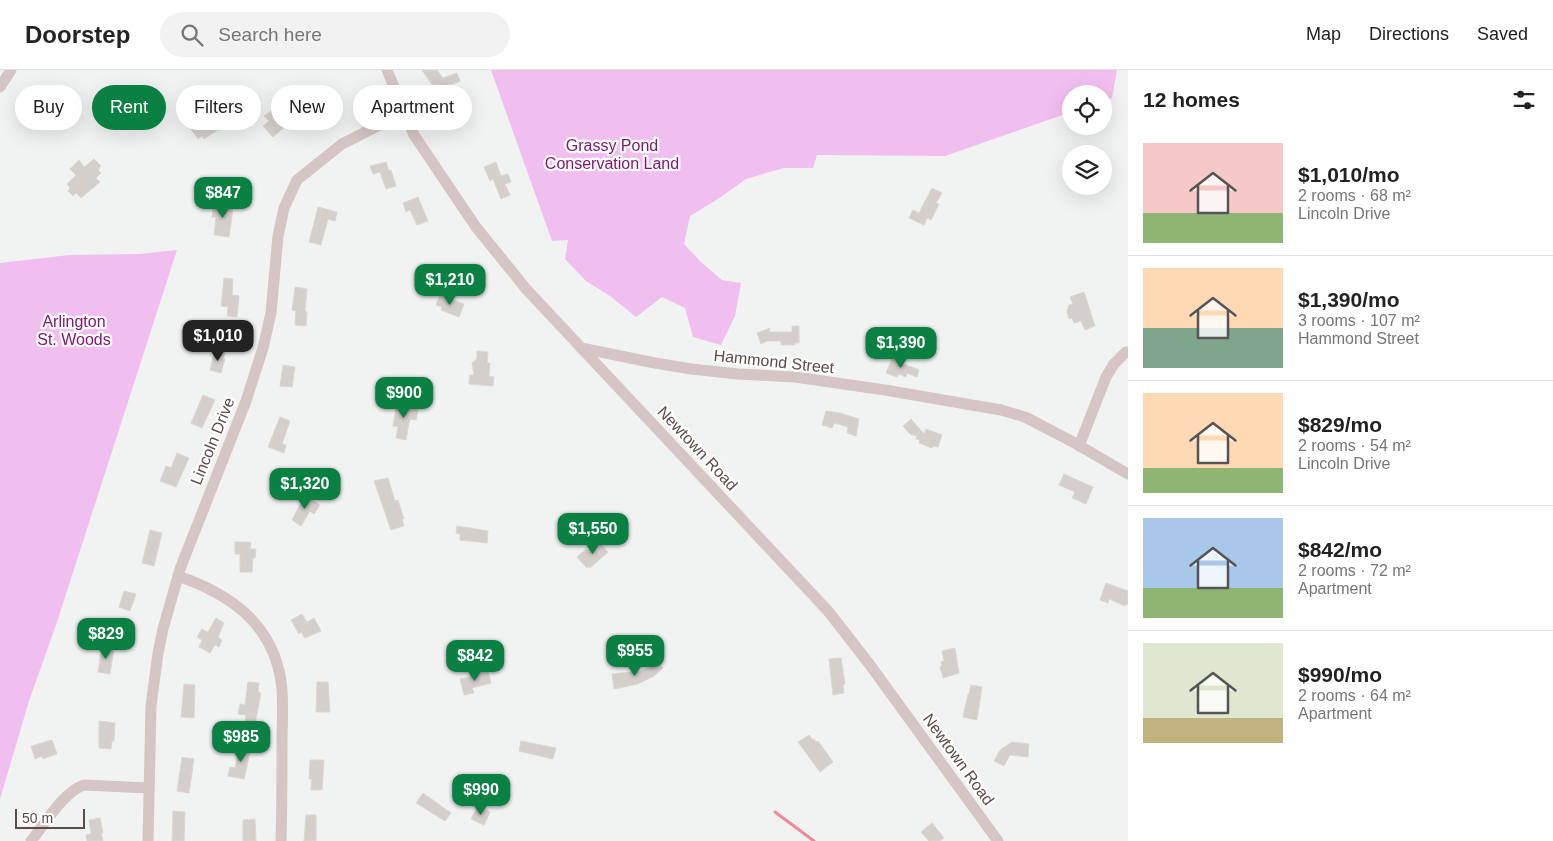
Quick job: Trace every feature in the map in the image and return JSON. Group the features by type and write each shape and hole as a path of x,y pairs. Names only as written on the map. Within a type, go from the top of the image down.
{"street":[{"path":"0,87 11,70"},
{"name":"Newtown Road","path":"387,70 393,85"},
{"name":"Lincoln Drive","path":"148,841 151,706 163,629 178,576 246,401 263,348 271,313 278,236 284,208 297,180 342,144 370,130"},
{"name":"Newtown Road","path":"412,130 476,227 500,259 828,611 870,665 998,841"},
{"name":"Hammond Street","path":"581,348 682,367 738,374 795,377 1001,410 1025,417 1128,474"},
{"path":"1079,446 1106,377 1114,364 1126,352"},
{"path":"178,576 218,593 243,611 265,636 274,656 281,681 281,841"},
{"path":"31,841 70,792 79,786 148,788"}],"green space":[{"name":"Grassy Pond Conservation Land","path":"491,70 1117,70 1112,98 1112,85 1062,85 1062,115 945,156 817,155 813,168 784,168 746,179 690,216 684,244 722,280 741,283 735,316 721,345 693,337 685,308 662,297 636,317 610,296 586,281 565,259 568,240 552,241"},
{"name":"Arlington St. Woods","path":"177,250 56,625 29,701 0,799 0,263 69,255 140,254"}],"building":[{"path":"422,70 437,70 443,78 457,73 460,81 450,85 432,85"},
{"path":"271,111 271,130 281,130 273,137 263,126 269,121 264,116"},
{"path":"192,130 218,130 204,139 202,136 198,139"},
{"path":"94,159 101,166 98,170 101,173 96,178 100,182 81,198 76,193 73,196 68,191 70,188 67,184 76,175 70,169 79,160 84,167"},
{"path":"386,162 389,171 391,170 396,186 386,189 380,172 373,174 370,166"},
{"path":"496,162 501,176 508,174 511,182 505,184 510,195 501,199 493,179 490,181 484,167"},
{"path":"932,188 942,193 936,203 939,204 931,220 927,218 924,225 909,218 913,210 919,213"},
{"path":"418,197 428,221 417,225 410,210 406,212 403,203"},
{"path":"218,202 231,203 230,209 233,209 229,237 214,235 216,217 212,217 213,208 217,208"},
{"path":"318,207 337,212 335,221 328,219 321,245 309,242"},
{"path":"224,278 233,279 232,295 239,296 237,317 227,316 228,307 221,306"},
{"path":"295,287 307,289 306,326 295,325 296,311 292,310"},
{"path":"1084,292 1095,326 1085,330 1081,321 1074,323 1072,318 1069,319 1067,311 1069,305 1073,304 1070,297"},
{"path":"440,295 464,304 459,317 441,310 442,307 436,305"},
{"path":"792,326 799,326 799,343 795,343 795,345 781,345 781,341 767,341 761,344 757,333 770,328 769,332 792,332"},
{"path":"215,350 225,353 221,373 210,370"},
{"path":"477,351 488,352 487,363 490,363 489,376 494,377 493,386 469,384 470,375 474,375 472,363 477,359"},
{"path":"892,359 919,370 917,377 907,373 906,377 899,374 897,377 886,373"},
{"path":"283,365 295,367 292,387 280,386"},
{"path":"203,395 215,400 202,428 191,423"},
{"path":"397,402 414,405 413,408 418,409 416,420 411,419 409,422 406,440 396,438 398,427 393,426"},
{"path":"826,411 859,419 856,436 847,433 848,427 834,423 832,428 822,425"},
{"path":"280,417 290,421 282,444 286,445 284,453 268,447"},
{"path":"911,419 924,434 926,429 942,435 938,447 933,446 932,448 919,443 920,440 916,439 917,436 910,434 903,426"},
{"path":"177,453 189,458 176,487 160,481 166,466 171,468"},
{"path":"1064,474 1093,487 1086,504 1072,498 1075,492 1059,485"},
{"path":"388,478 395,501 398,500 404,519 402,519 404,526 391,530 374,481"},
{"path":"305,495 320,505 314,514 310,511 301,526 292,520"},
{"path":"611,520 620,522 618,532 609,530"},
{"path":"457,526 488,531 487,543 460,540 460,534 456,533"},
{"path":"150,530 162,533 154,566 142,563"},
{"path":"235,542 251,542 250,549 256,549 252,572 240,572 240,554 235,554"},
{"path":"599,542 608,552 590,568 589,566 587,568 577,557 586,549 588,551"},
{"path":"1106,583 1128,591 1128,605 1125,604 1125,606 1109,599 1108,603 1100,600"},
{"path":"124,591 136,594 130,611 119,607"},
{"path":"302,614 307,622 314,618 321,631 305,638 301,632 299,634 291,620"},
{"path":"216,618 224,623 218,637 222,640 219,647 215,645 210,653 199,647 202,640 197,637 202,629 208,632"},
{"path":"102,647 114,649 110,674 98,672"},
{"path":"955,648 959,673 943,678 940,667 942,666 941,662 944,661 942,651"},
{"path":"841,658 845,684 843,685 844,693 833,695 829,659"},
{"path":"657,661 663,668 654,676 638,684 614,689 612,674 641,671 651,667"},
{"path":"488,671 491,683 472,688 474,693 464,695 460,679"},
{"path":"248,682 259,683 258,692 261,693 255,724 245,722 246,715 238,714 240,704 245,705"},
{"path":"317,682 328,682 330,712 316,712"},
{"path":"184,684 195,685 194,718 181,717"},
{"path":"971,685 982,687 977,720 963,717"},
{"path":"99,721 115,723 114,741 112,741 111,749 99,748"},
{"path":"809,735 816,742 818,741 833,762 820,772 798,742"},
{"path":"52,740 57,754 43,759 42,756 35,759 31,746"},
{"path":"521,741 556,748 553,759 519,751"},
{"path":"1012,742 1029,744 1028,757 1010,755 1004,766 994,761 1000,750"},
{"path":"240,745 251,748 244,779 228,776 230,767 235,768"},
{"path":"182,757 194,759 189,793 177,791"},
{"path":"310,760 324,760 322,790 311,790 312,779 309,779"},
{"path":"423,793 451,813 445,821 416,803"},
{"path":"478,806 490,812 484,825 471,819"},
{"path":"173,811 185,812 184,841 172,841"},
{"path":"306,815 316,815 316,841 304,841"},
{"path":"100,818 103,841 87,841 86,835 91,834 89,820"},
{"path":"255,819 256,841 243,841 243,820"},
{"path":"932,823 944,838 940,841 929,841 921,832"}],"waterway":[{"path":"775,812 814,841"}]}
